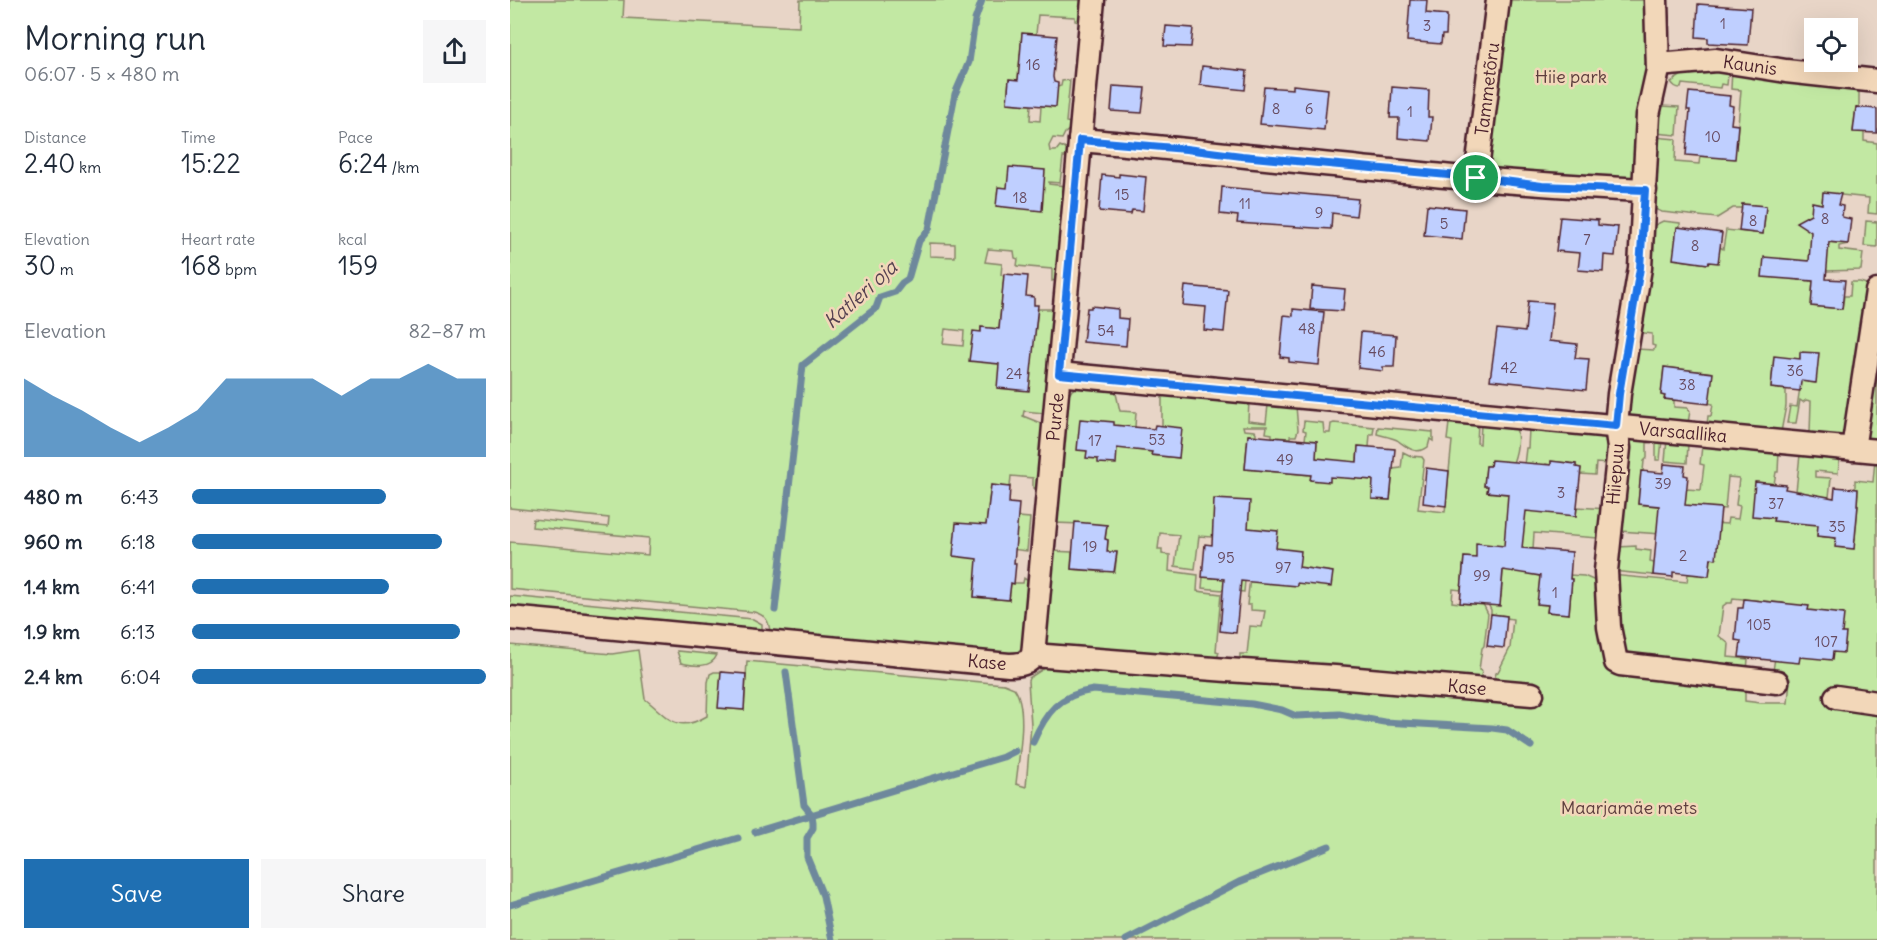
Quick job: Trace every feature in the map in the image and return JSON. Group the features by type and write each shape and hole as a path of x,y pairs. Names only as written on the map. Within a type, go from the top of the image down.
{"street":[{"name":"Purde","path":"1033,655 1093,0"},
{"name":"Tammetõru","path":"1476,178 1498,0"},
{"name":"Hiiepuu","path":"1656,0 1658,65 1648,116 1639,277 1619,394 1616,426 1619,448 1606,587 1609,627 1616,662 1620,664 1777,682"},
{"name":"Kaunis","path":"1658,65 1726,61 1877,81"},
{"path":"1080,140 1542,186 1645,190"},
{"path":"1853,448 1877,291"},
{"name":"Varsaallika","path":"1059,374 1877,451"},
{"name":"Kase","path":"510,618 1010,665 1025,663 1033,655 1335,676 1532,694"},
{"path":"1836,697 1877,703"}],"green space":[{"path":"510,0 624,0 623,18 799,27 800,0 1082,0 1079,22 1075,21 1075,17 1038,15 1036,34 1022,34 1018,80 1009,79 1007,103 1031,105 1030,120 1040,121 1041,106 1055,107 1057,87 1061,86 1062,81 1070,80 1066,122 1071,123 1070,129 1062,139 1053,138 1049,146 1050,151 1056,151 1060,146 1068,150 1068,157 1063,157 1060,183 1049,182 1049,184 1066,186 1056,280 1052,281 1052,269 1017,266 1018,259 1015,258 1014,251 988,249 985,262 1002,264 1001,275 1004,276 999,329 981,327 979,348 1003,332 1035,335 1038,309 1051,309 1053,316 1044,413 1024,411 1023,416 1043,424 1038,488 1033,488 1033,478 1011,476 1010,487 991,485 986,525 980,525 979,536 1018,517 1030,518 1027,551 1011,549 983,584 975,584 974,597 1009,600 1011,583 1023,583 1024,578 1029,582 1023,646 1017,653 770,632 766,619 754,612 510,589 510,542 648,555 649,538 532,527 533,519 608,527 609,518 510,508","holes":["930,243 955,244 955,257 930,256","945,329 964,331 963,346 943,344"]},
{"name":"Hiie park","path":"1507,0 1649,0 1650,62 1634,177 1627,180 1489,169"},
{"path":"1729,66 1727,85 1721,84 1720,88 1682,84 1679,88 1671,82 1685,73"},
{"path":"1732,67 1859,87 1859,107 1856,107 1853,131 1864,132 1864,141 1877,143 1877,214 1868,213 1869,198 1823,193 1822,204 1812,203 1811,241 1848,244 1839,246 1839,250 1863,253 1861,270 1826,271 1798,280 1813,281 1811,306 1842,309 1844,296 1850,296 1851,282 1870,285 1844,437 1810,433 1811,401 1800,400 1796,423 1787,423 1790,406 1797,407 1801,381 1815,383 1801,352 1800,359 1774,357 1771,388 1786,390 1786,406 1781,432 1707,425 1713,404 1708,403 1712,373 1664,367 1661,395 1665,396 1665,399 1674,400 1674,407 1688,408 1690,411 1688,423 1628,416 1625,408 1636,349 1654,350 1655,346 1652,345 1652,334 1636,332 1651,227 1663,221 1680,223 1680,227 1677,228 1674,259 1708,264 1720,247 1723,249 1726,230 1763,234 1766,206 1742,204 1742,208 1733,208 1717,218 1662,212 1652,208 1655,137 1676,139 1675,162 1699,164 1700,156 1728,158 1729,147 1736,148 1741,90 1731,89"},
{"path":"1662,106 1679,107 1677,135 1655,133 1657,109"},
{"path":"1866,221 1877,222 1877,247 1864,246"},
{"path":"1877,351 1877,442 1863,435"},
{"name":"Maarjamäe mets","path":"1081,385 1115,389 1120,411 1136,412 1135,427 1152,455 1179,458 1162,426 1162,398 1164,395 1249,401 1248,421 1266,423 1268,405 1296,406 1298,430 1296,436 1272,437 1272,434 1266,433 1267,426 1243,426 1244,430 1256,433 1256,435 1248,435 1245,469 1311,475 1311,479 1317,441 1305,440 1304,421 1323,423 1324,433 1330,433 1331,424 1334,423 1374,427 1373,434 1370,434 1369,447 1358,446 1356,478 1373,480 1372,499 1390,500 1393,469 1401,468 1403,452 1411,456 1422,457 1424,460 1418,509 1445,512 1452,441 1447,440 1449,423 1454,421 1478,423 1477,443 1480,444 1481,424 1516,427 1517,445 1513,463 1486,466 1484,486 1488,486 1487,492 1508,494 1524,465 1529,429 1603,434 1608,438 1608,464 1596,463 1595,475 1580,474 1581,468 1576,467 1576,464 1551,461 1551,465 1546,464 1543,499 1559,501 1558,514 1576,516 1577,507 1607,509 1598,538 1534,533 1533,549 1538,550 1535,575 1540,576 1538,604 1548,605 1547,612 1569,614 1572,580 1570,575 1584,576 1598,582 1607,656 1745,689 1745,701 1761,703 1788,703 1790,679 1772,678 1783,603 1733,598 1732,603 1723,606 1719,636 1729,644 1728,657 1748,659 1747,671 1623,658 1611,575 1687,582 1688,574 1709,576 1711,558 1716,558 1675,535 1620,531 1629,441 1632,438 1662,439 1660,460 1656,460 1656,444 1647,443 1647,458 1644,461 1643,471 1641,471 1638,504 1684,509 1686,489 1701,490 1704,465 1700,464 1702,446 1779,450 1778,472 1776,472 1774,484 1756,482 1774,521 1797,522 1800,491 1796,491 1800,455 1840,455 1838,473 1815,471 1815,477 1831,478 1829,497 1819,516 1817,536 1836,538 1836,547 1854,549 1858,505 1855,480 1873,482 1877,459 1877,940 510,940 510,645 612,654 638,650 645,699 667,717 680,724 688,724 707,716 708,682 710,674 714,672 721,672 719,708 744,710 747,661 1004,684 1014,688 1021,708 1022,721 1016,784 1026,787 1031,725 1028,681 1046,667 1498,682 1495,677 1510,648 1513,619 1491,614 1484,596 1501,597 1504,560 1464,557 1461,590 1453,589 1452,602 1468,604 1482,602 1488,614 1479,670 1482,671 1478,680 1240,666 1240,654 1247,654 1250,626 1262,627 1265,611 1251,610 1251,605 1247,605 1254,540 1199,536 1195,569 1175,566 1179,535 1160,533 1158,549 1162,549 1162,554 1170,555 1169,571 1198,575 1197,591 1221,594 1217,659 1050,647 1044,642 1051,551 1072,552 1071,569 1104,572 1115,571 1117,553 1107,552 1108,540 1105,539 1107,525 1055,523 1067,398 1072,390","holes":["1728,477 1739,478 1736,505 1740,506 1738,519 1728,518 1727,524 1713,523 1715,508 1725,509"]},
{"path":"1378,427 1433,432 1433,441 1430,439 1428,447 1416,451 1395,439 1377,434"},
{"path":"1667,439 1688,443 1687,463 1665,461"},
{"path":"1636,546 1636,549 1651,551 1650,562 1654,563 1653,575 1612,571 1618,547"},
{"path":"1246,569 1244,592 1202,588 1203,577"},
{"path":"510,596 753,619 762,624 762,631 510,607"},
{"path":"677,651 717,655 711,663 691,665 681,663"}],"building":[{"path":"1410,0 1427,0 1426,13 1447,15 1446,35 1442,35 1441,44 1407,41"},
{"path":"1698,4 1751,8 1748,45 1708,43 1708,38 1696,37"},
{"path":"1166,26 1193,28 1191,47 1164,46"},
{"path":"1022,33 1057,36 1053,77 1054,82 1058,83 1056,107 1007,103 1009,79 1018,80"},
{"path":"1202,66 1247,71 1245,90 1200,85"},
{"path":"1293,85 1328,89 1324,130 1260,124 1264,87 1293,89"},
{"path":"1113,86 1145,88 1142,113 1111,111"},
{"path":"1392,87 1429,90 1428,117 1432,117 1430,141 1398,138 1399,118 1390,118"},
{"path":"1689,92 1730,96 1729,105 1733,106 1731,124 1738,125 1735,159 1686,155 1690,110 1687,110"},
{"path":"1856,107 1877,109 1877,133 1853,132"},
{"path":"1009,167 1045,170 1042,211 996,206 998,187 1007,188"},
{"path":"1119,174 1146,177 1143,211 1132,210 1131,214 1099,211 1102,175 1119,177"},
{"path":"1222,187 1358,199 1356,216 1332,213 1331,229 1237,223 1238,216 1220,214"},
{"path":"1823,192 1841,194 1838,205 1843,206 1842,217 1851,219 1848,244 1829,242 1826,279 1845,280 1842,309 1811,306 1813,281 1762,277 1764,257 1809,261 1811,232 1796,222 1811,214 1812,202 1822,204"},
{"path":"1742,204 1766,206 1763,234 1739,231"},
{"path":"1427,205 1465,209 1462,239 1424,235"},
{"path":"1560,217 1598,220 1598,225 1618,227 1615,256 1604,255 1603,272 1578,270 1580,253 1556,251"},
{"path":"1677,227 1722,233 1718,263 1709,262 1708,264 1673,259"},
{"path":"1004,274 1028,276 1026,296 1034,297 1034,305 1038,305 1029,391 997,388 999,364 969,361 973,331 981,332 981,327 999,329"},
{"path":"1185,286 1228,290 1224,332 1204,330 1206,307 1183,305"},
{"path":"1312,286 1345,289 1343,311 1310,309"},
{"path":"1528,301 1553,303 1549,341 1577,344 1575,358 1589,359 1586,390 1490,380 1497,329 1525,332"},
{"path":"1091,306 1118,309 1118,318 1128,319 1126,346 1083,342 1087,308"},
{"path":"1293,309 1324,312 1319,365 1289,362 1289,358 1280,357 1284,315 1293,316"},
{"path":"1361,332 1396,335 1394,367 1383,367 1383,371 1358,368"},
{"path":"1800,352 1819,353 1816,383 1801,381 1800,391 1771,388 1774,356 1800,359"},
{"path":"1664,367 1713,373 1709,404 1664,399 1665,396 1661,395"},
{"path":"1080,419 1154,429 1155,425 1182,428 1179,458 1117,448 1116,464 1098,463 1098,459 1086,458 1087,451 1077,450"},
{"path":"1248,435 1317,441 1316,458 1357,462 1358,446 1395,449 1390,500 1372,499 1373,480 1330,477 1330,482 1310,480 1311,475 1245,469"},
{"path":"1491,460 1551,465 1551,461 1576,464 1576,467 1581,468 1576,516 1526,511 1522,548 1572,552 1569,614 1547,612 1548,605 1537,604 1540,576 1503,570 1500,606 1460,603 1464,557 1476,558 1476,543 1504,546 1508,494 1487,492 1488,486 1484,486 1486,466 1490,466"},
{"path":"1664,464 1685,466 1684,475 1688,476 1685,505 1721,508 1716,559 1711,558 1709,576 1673,572 1673,577 1653,575 1659,506 1638,504 1641,471 1663,473"},
{"path":"1426,468 1449,471 1446,506 1423,503"},
{"path":"1755,482 1786,485 1785,489 1834,498 1835,487 1858,489 1854,549 1835,547 1836,538 1817,536 1818,525 1773,521 1774,518 1752,516"},
{"path":"991,485 1010,487 1009,503 1019,504 1014,584 1011,583 1009,600 974,597 977,559 953,556 956,523 986,525"},
{"path":"1214,499 1250,501 1248,528 1278,531 1276,548 1301,551 1299,567 1333,572 1331,587 1241,581 1236,633 1220,631 1224,579 1202,577 1205,544 1212,545"},
{"path":"1075,522 1107,525 1105,539 1108,540 1107,552 1117,552 1114,572 1071,569"},
{"path":"1744,599 1809,606 1808,610 1844,614 1842,633 1846,633 1844,653 1833,652 1832,660 1800,657 1799,663 1739,657 1741,641 1735,640 1738,608 1743,608"},
{"path":"1491,614 1507,616 1504,648 1487,646"},
{"path":"721,672 746,674 744,710 718,708"}],"waterway":[{"name":"Katleri oja","path":"775,610 803,365 876,308 880,297 895,292 908,279 919,241 929,229 955,94 969,62 975,20 982,0"},
{"name":"Katleri oja","path":"786,672 804,805 812,815 813,822 813,828 807,838 807,857 823,896 832,940"},
{"path":"1033,742 1043,722 1055,707 1071,696 1093,690 1252,704 1282,710 1296,716 1339,714 1384,722 1492,728 1507,730 1531,746"},
{"path":"755,832 1003,757 1015,751"},
{"path":"510,905 738,838"},
{"path":"1126,940 1239,882 1329,846"}],"route":[{"path":"1080,140 1476,178 1542,186 1645,190 1640,268 1619,394 1616,426 1059,374 1080,140"}]}
